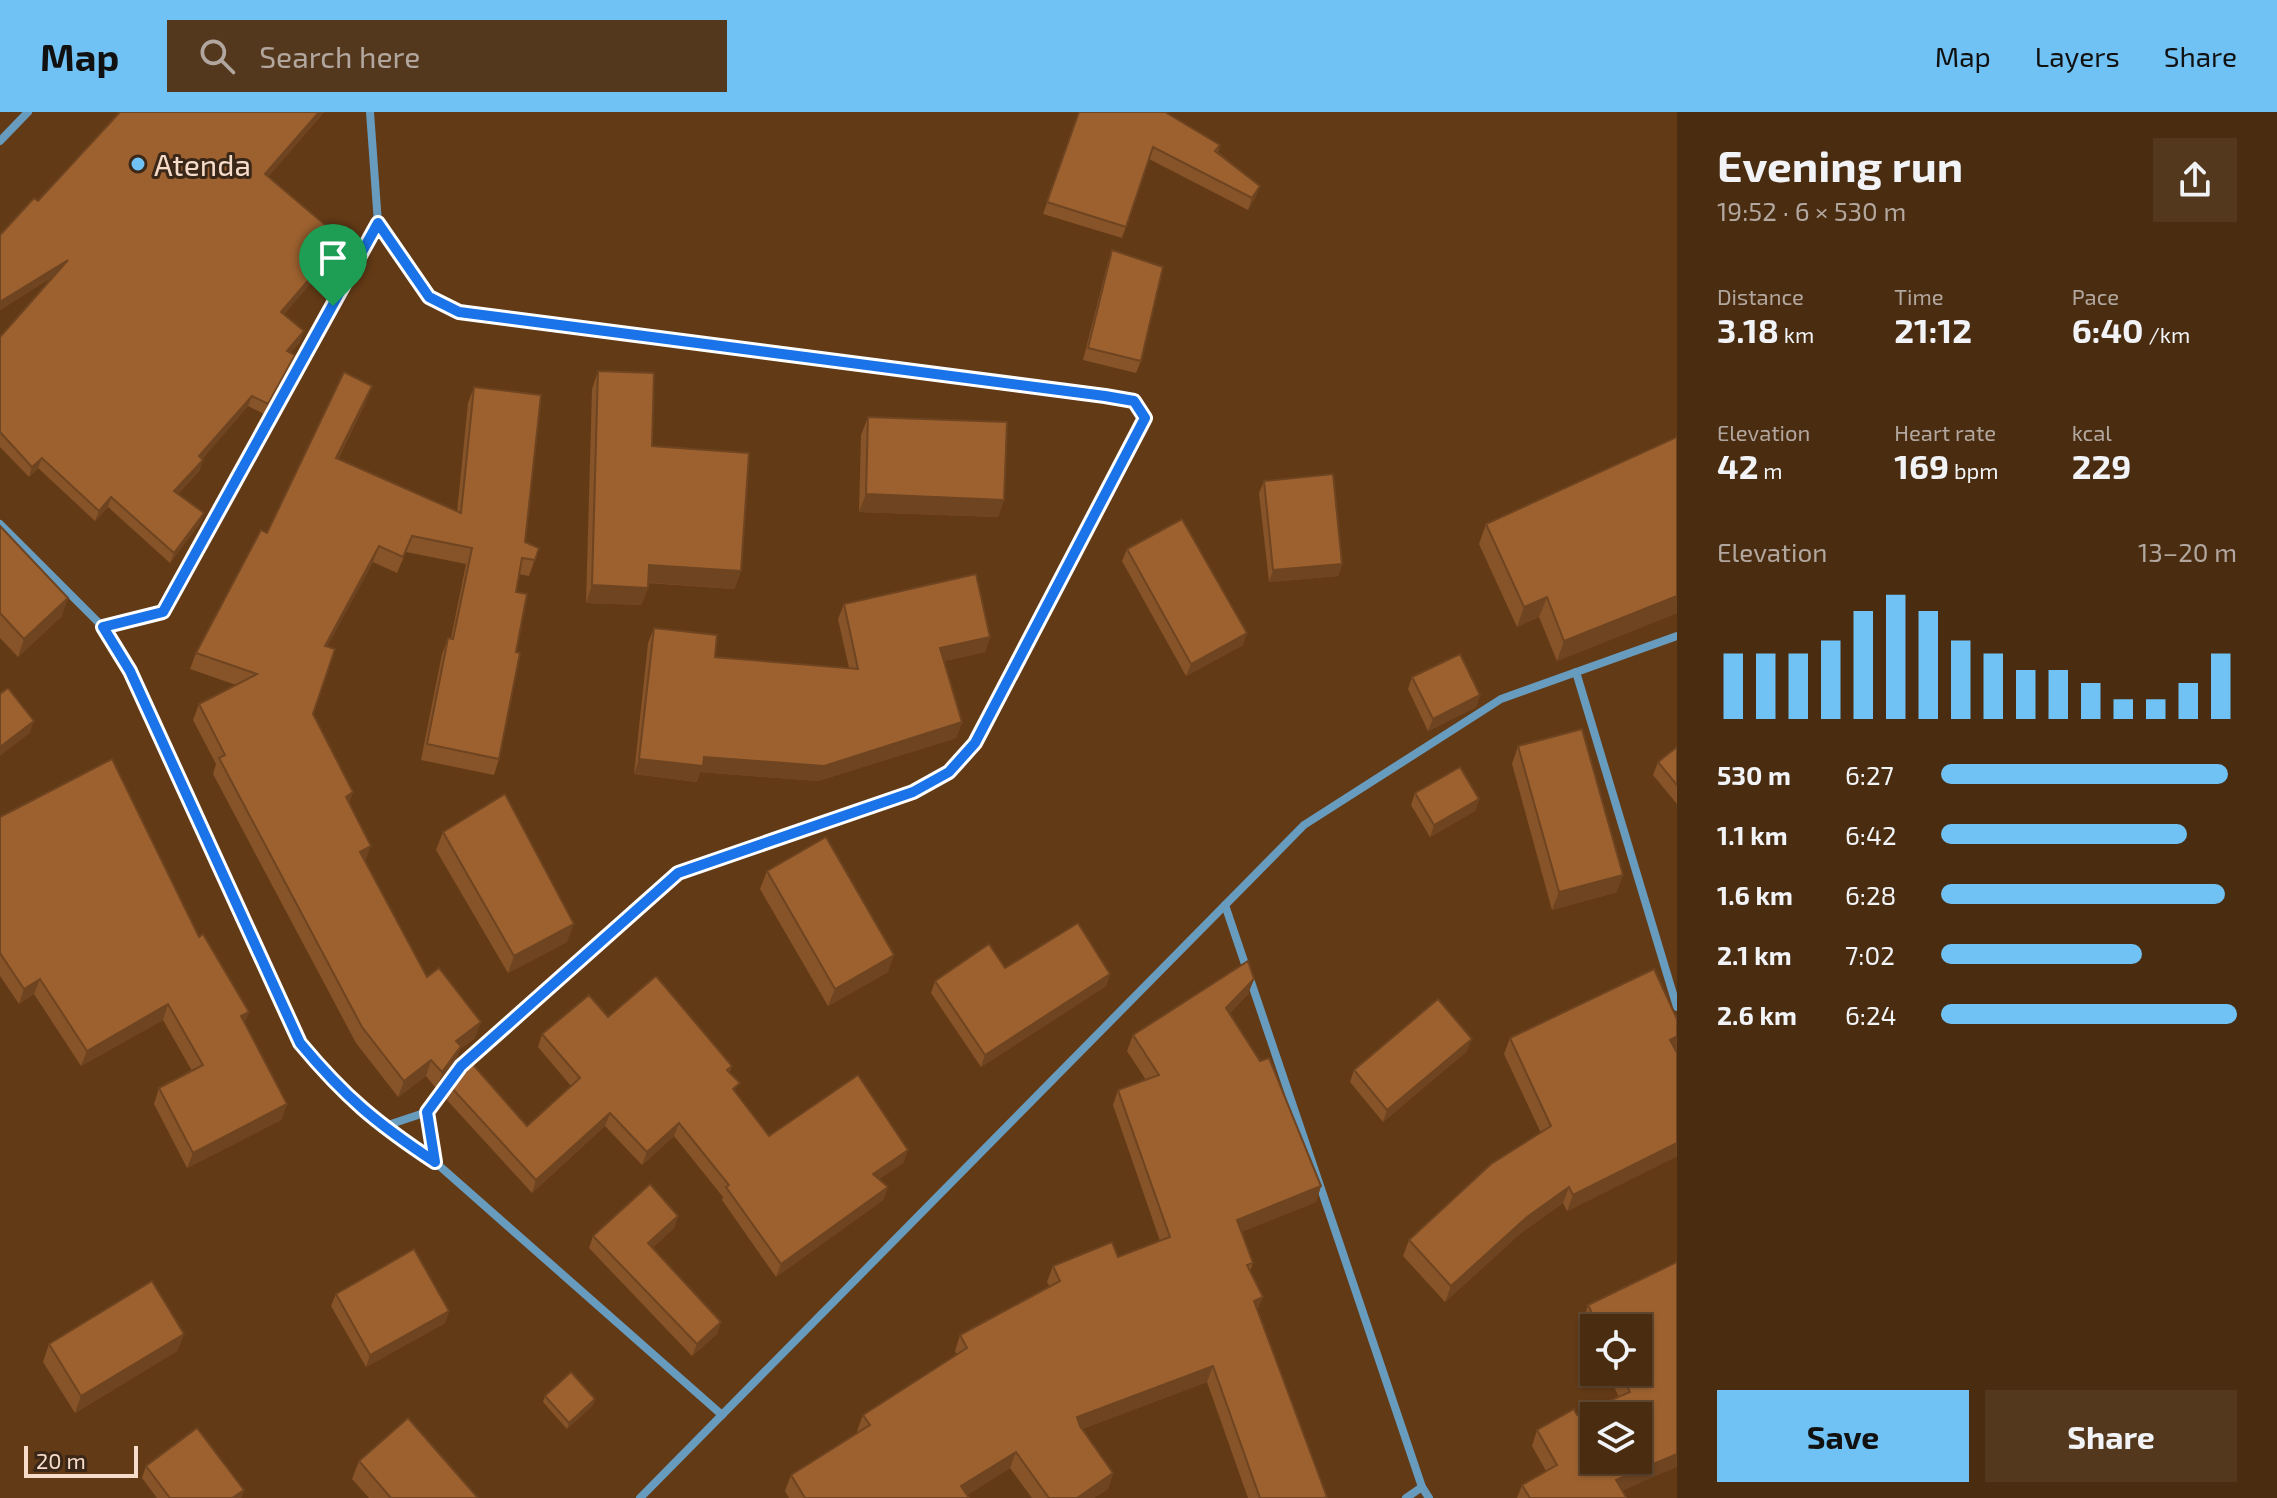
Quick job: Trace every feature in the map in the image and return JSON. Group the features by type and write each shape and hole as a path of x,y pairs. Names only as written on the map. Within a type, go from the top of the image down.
{"street":[{"path":"0,141 28,112"},
{"path":"370,112 378,223 429,297 459,312 1105,396 1134,401 1145,418 975,743 949,772 913,792 678,873 461,1066 427,1112 382,1127"},
{"path":"103,627 163,612 378,223"},
{"path":"0,524 103,627 130,671 300,1043 340,1091 382,1127 435,1162 722,1415"},
{"path":"640,1498 1304,825 1501,699 1677,636"},
{"path":"1576,672 1677,1007"},
{"path":"1225,905 1422,1487 1429,1498"},
{"path":"427,1112 435,1162"},
{"path":"1406,1498 1422,1487"}],"building":[{"path":"120,112 319,112 265,174 343,240 281,312 304,331 287,351 295,355 268,404 252,396 199,456 203,460 174,491 204,513 174,553 111,497 99,511 42,458 32,467 0,432 0,337 68,260 0,302 0,235 34,198 38,201"},
{"path":"1079,112 1165,112 1220,145 1215,151 1260,186 1252,198 1153,147 1126,227 1047,202"},
{"path":"1112,250 1163,267 1141,361 1088,348"},
{"path":"598,371 654,373 652,446 749,453 741,571 649,565 648,588 592,585"},
{"path":"344,372 372,386 336,458 461,513 474,387 541,395 525,542 539,548 535,560 522,558 516,592 527,594 516,652 520,653 499,759 427,744 448,638 453,639 472,548 412,536 403,557 379,546 325,646 335,649 313,714 353,792 346,797 371,846 360,852 427,977 439,968 481,1022 456,1041 461,1046 442,1072 431,1060 404,1081 362,1027 219,758 225,755 199,704 257,674 196,653 261,530 267,533"},
{"path":"868,417 1007,422 1004,500 866,494"},
{"path":"1677,437 1677,596 1564,641 1547,597 1524,607 1486,524"},
{"path":"1333,474 1342,564 1273,570 1264,481"},
{"path":"1182,519 1247,633 1191,664 1127,549"},
{"path":"0,526 68,598 24,639 0,613"},
{"path":"976,574 990,637 940,648 962,722 824,766 704,757 703,766 639,759 654,628 717,635 715,657 858,669 844,604"},
{"path":"1460,654 1480,695 1433,719 1412,677"},
{"path":"8,688 34,721 0,747 0,694"},
{"path":"1582,729 1623,875 1559,892 1518,746"},
{"path":"1677,747 1677,785 1658,762"},
{"path":"112,759 199,937 203,934 249,1012 241,1016 287,1104 193,1153 159,1088 203,1065 168,1004 87,1051 40,979 24,989 0,953 0,817"},
{"path":"1460,767 1479,799 1434,825 1415,793"},
{"path":"505,794 574,924 514,956 443,832"},
{"path":"826,837 894,955 835,989 767,871"},
{"path":"1078,923 1110,974 985,1055 935,981 989,944 1005,968"},
{"path":"1248,961 1254,979 1226,1008 1260,1061 1269,1058 1321,1186 1237,1220 1253,1263 1247,1265 1263,1297 1254,1301 1327,1497 1260,1498 1213,1366 1077,1417 1113,1473 1077,1498 1049,1498 1016,1452 961,1486 969,1498 805,1498 791,1475 870,1425 863,1415 967,1348 960,1335 1060,1281 1053,1266 1112,1242 1118,1257 1170,1237 1118,1090 1159,1075 1133,1035"},
{"path":"1654,969 1677,1019 1677,1036 1670,1040 1677,1053 1677,1143 1573,1195 1569,1187 1527,1217 1451,1286 1409,1240 1491,1164 1551,1126 1510,1038"},
{"path":"656,976 732,1066 727,1070 740,1083 733,1089 769,1136 858,1075 908,1150 873,1174 888,1187 781,1264 726,1187 729,1185 679,1123 647,1152 610,1113 536,1180 450,1086 469,1060 527,1126 580,1078 542,1034 589,995 608,1017"},
{"path":"1438,999 1472,1039 1387,1110 1354,1070"},
{"path":"650,1184 678,1216 648,1243 721,1322 697,1344 593,1236"},
{"path":"414,1249 449,1311 370,1355 336,1294"},
{"path":"1677,1262 1677,1454 1652,1465 1652,1402 1607,1402 1630,1392 1627,1386 1652,1386 1652,1314 1592,1314 1588,1305"},
{"path":"152,1281 184,1334 81,1396 49,1344"},
{"path":"571,1372 595,1399 569,1423 545,1396"},
{"path":"1574,1409 1577,1415 1580,1414 1580,1474 1630,1474 1616,1480 1625,1498 1530,1498 1522,1485 1557,1465 1537,1430"},
{"path":"408,1418 478,1498 391,1498 359,1461"},
{"path":"197,1428 244,1490 232,1498 170,1498 146,1466"}],"place":[{"name":"Atenda","path":"138,164"}],"route":[{"path":"378,223 429,297 459,312 1105,396 1134,401 1145,418 975,743 949,772 913,792 678,873 461,1066 444,1086 427,1112 435,1162 382,1127 340,1091 300,1043 130,671 103,627 163,612 333,306 378,223"}]}
